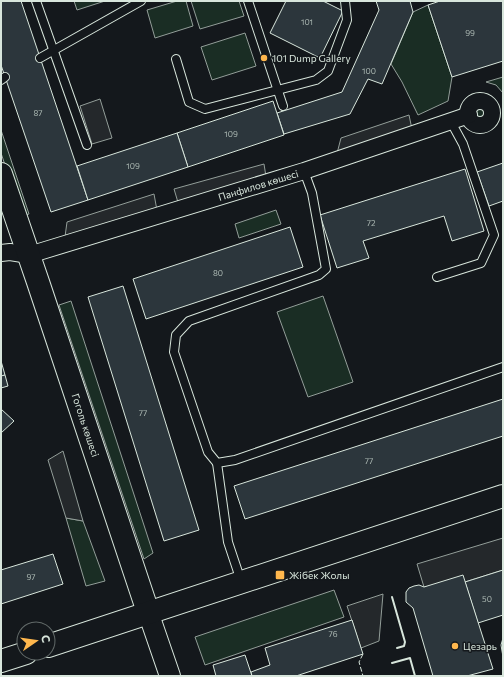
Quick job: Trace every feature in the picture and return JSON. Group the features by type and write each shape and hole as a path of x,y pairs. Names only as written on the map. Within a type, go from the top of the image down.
{"main road":[{"name":"Гоголь көшесі","path":"1,174 38,252 148,612"},
{"path":"56,643 503,496"},
{"path":"1,661 16,656"}],"street":[{"name":"Панфилов көшесі","path":"1,253 38,252 304,171 469,116"},
{"name":"Гоголь көшесі","path":"148,612 170,676"}],"lane":[{"path":"36,1 87,145"},
{"path":"40,58 141,1"},
{"path":"248,1 283,106"},
{"path":"176,59 190,102 205,109 316,80 328,71 347,20 345,1"},
{"path":"437,277 480,263 494,235 463,144 451,122"},
{"path":"241,582 228,542 217,463 208,452 174,352 176,335 189,321 318,275 326,269 312,193 304,171"},
{"path":"217,463 235,460 503,367"}],"green space":[{"path":"74,1 105,1 77,10"},
{"path":"177,1 186,1 193,26 155,38 147,10"},
{"path":"191,1 239,1 244,16 200,29"},
{"path":"428,5 452,77 448,101 418,115 402,82 391,64 413,12"},
{"path":"245,33 256,66 212,80 201,47"},
{"path":"503,77 503,93 496,85 486,82"},
{"path":"480,103 487,106 490,113 487,120 480,123 473,120 470,113 473,106"},
{"path":"1,130 29,214 22,216 1,153"},
{"path":"276,210 281,224 239,238 235,224"},
{"path":"323,296 353,382 308,397 277,312"},
{"path":"71,301 153,553 144,559 59,305"},
{"path":"66,518 83,521 105,581 86,586"},
{"path":"334,590 344,617 205,665 195,637"}],"shaded area":[{"path":"100,99 112,138 92,144 80,106"},
{"path":"409,115 413,134 335,161 341,138"},
{"path":"264,164 267,183 180,209 174,189"},
{"path":"154,194 158,216 64,244 67,222"},
{"path":"63,451 83,521 66,518 48,460"},
{"path":"503,538 503,570 465,582 424,587 417,564"},
{"path":"383,594 379,641 361,648 347,606"}],"building":[{"path":"1,1 21,1 88,200 51,212 1,65"},
{"path":"286,1 323,1 343,11 320,58 270,33"},
{"path":"376,1 410,1 413,12 382,84 368,79 350,114 284,134 277,113 342,92 379,10"},
{"path":"440,1 503,1 503,61 452,77 428,5"},
{"path":"273,101 284,135 188,167 177,133"},
{"path":"177,133 188,167 88,200 77,166"},
{"path":"503,163 503,201 489,206 477,172"},
{"path":"465,169 484,231 452,241 444,216 363,241 369,258 337,268 320,215"},
{"path":"290,227 303,267 146,319 133,279"},
{"path":"123,286 199,530 164,541 88,297"},
{"path":"1,361 5,375 1,376"},
{"path":"5,375 8,386 1,388 1,376"},
{"path":"503,399 503,436 245,519 234,486"},
{"path":"1,409 14,421 1,433"},
{"path":"53,554 63,584 1,604 1,570"},
{"path":"503,570 503,615 478,623 465,582"},
{"name":"Цезарь","path":"463,575 493,669 467,676 433,676 413,608 406,602 406,592 409,588 414,586 419,585 424,587"},
{"path":"352,620 363,654 296,676 252,676 251,672 270,665 265,648"},
{"path":"503,638 503,657 501,645"},
{"path":"245,655 252,676 216,676 213,665"}],"fence":[{"path":"363,654 359,662 363,676"}],"wall":[{"path":"392,597 405,642 404,646 397,648"},
{"path":"392,663 410,658 415,676"}],"place":[{"name":"101 Dump Gallery","path":"264,58"},
{"name":"Жібек Жолы","path":"280,575"},
{"name":"Цезарь","path":"455,646"}]}
